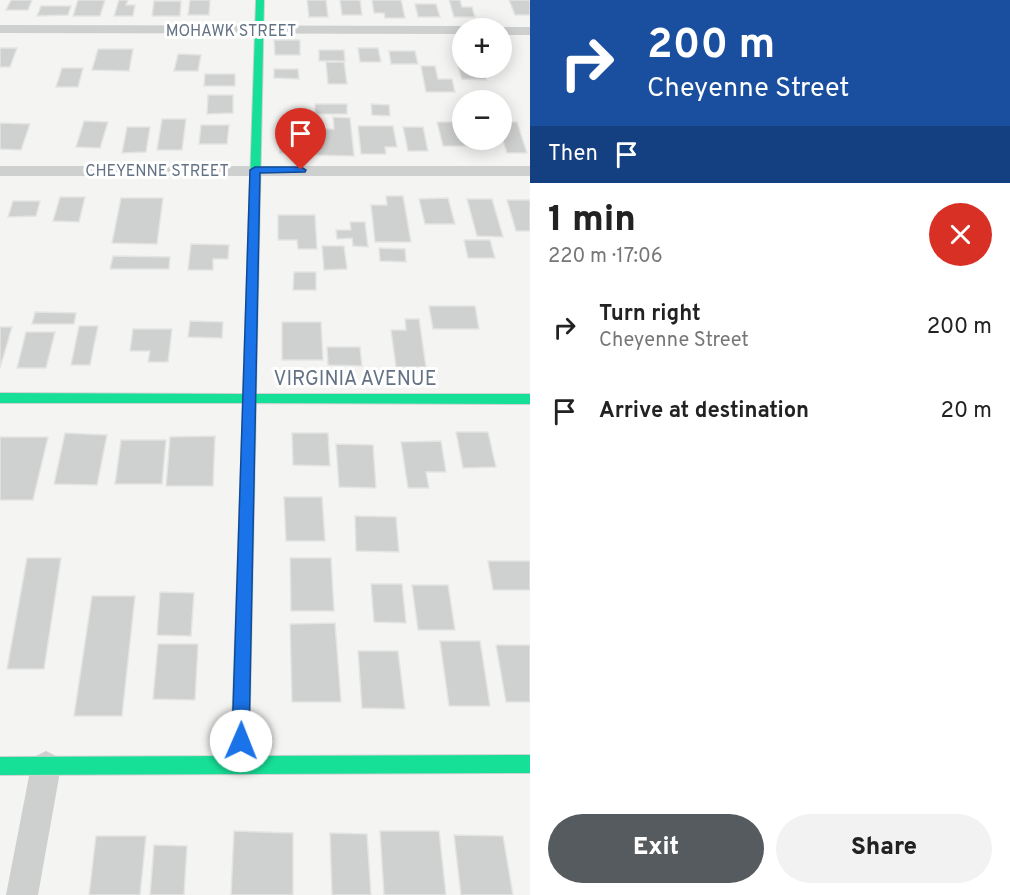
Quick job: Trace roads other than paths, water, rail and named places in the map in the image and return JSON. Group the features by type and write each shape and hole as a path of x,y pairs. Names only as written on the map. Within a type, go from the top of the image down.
{"street":[{"path":"240,764 260,0"},
{"name":"MOHAWK STREET","path":"0,29 452,30"},
{"path":"512,31 530,31"},
{"name":"CHEYENNE STREET","path":"0,171 530,171"},
{"name":"VIRGINIA AVENUE","path":"0,398 530,399"},
{"path":"0,766 530,764"},
{"path":"22,895 46,766"}]}
